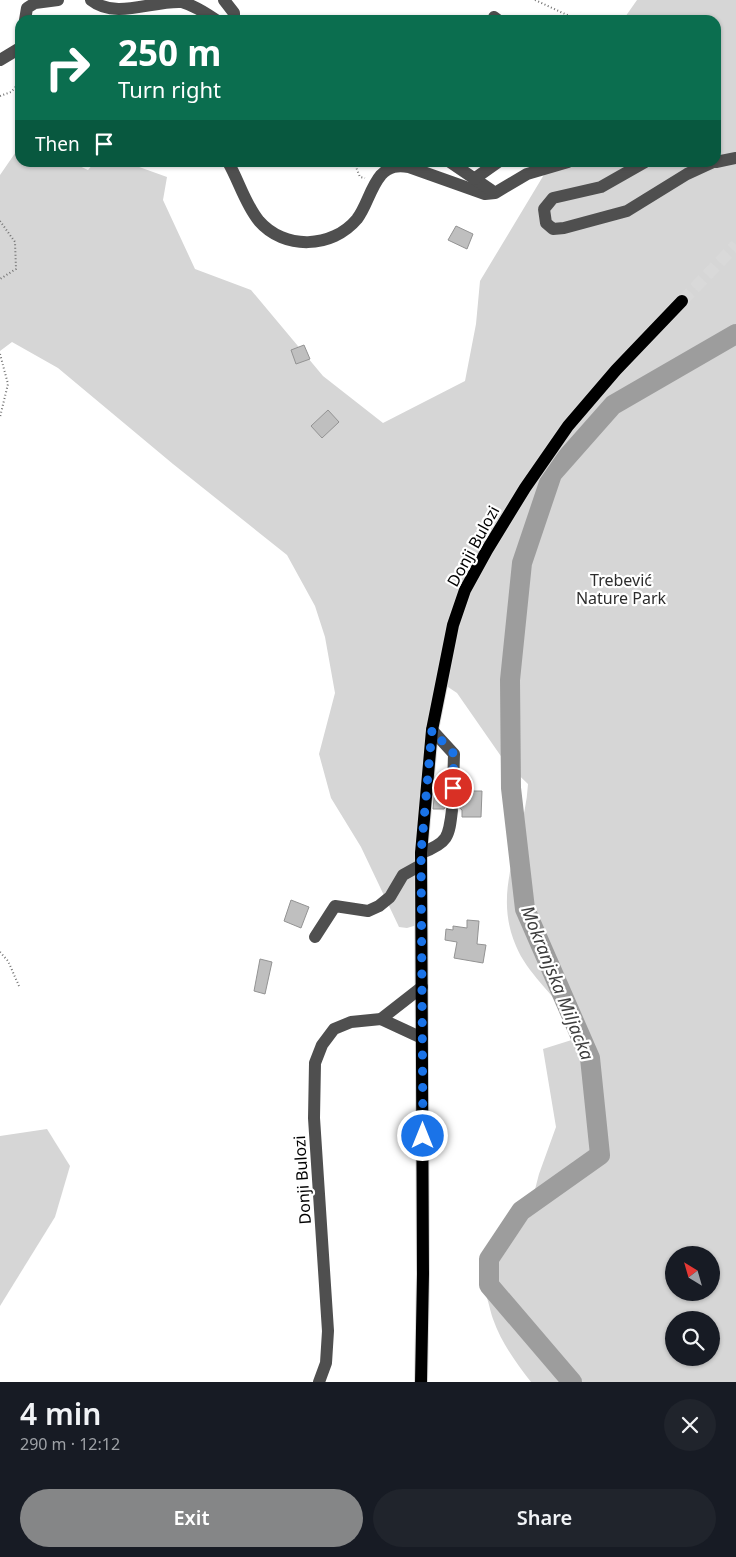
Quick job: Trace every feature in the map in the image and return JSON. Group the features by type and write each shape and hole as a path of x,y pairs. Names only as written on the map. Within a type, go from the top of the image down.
{"main road":[{"name":"Donji Bulozi","path":"421,1382 423,1322 421,859 432,730 453,625 465,590 487,550 525,488 568,426 616,370 682,301"}],"street":[{"path":"26,15 27,8 35,3 58,0"},
{"path":"91,0 95,4 118,8 137,4 180,2 202,10 209,15"},
{"path":"224,0 234,15"},
{"path":"0,60 15,51"},
{"path":"721,161 736,158"},
{"path":"231,167 259,221 282,238 304,243 334,237 345,230 362,212 381,175 393,167"},
{"path":"409,167 485,194 495,193 526,174 550,167"},
{"path":"457,167 495,193"},
{"path":"474,180 491,167"},
{"path":"636,167 601,187 553,198 544,210 546,223 553,229 564,228 628,211 687,174 703,167"},
{"path":"432,730 454,754 453,788"},
{"path":"315,937 335,906 368,911 390,898 403,875 445,840 450,831 452,810"},
{"path":"422,987 381,1019 422,1038"},
{"name":"Donji Bulozi","path":"320,1382 326,1363 328,1331 314,1118 315,1063 322,1045 334,1029 351,1022 381,1019"}],"path":[{"path":"535,0 567,15"},
{"path":"0,96 11,92 15,88"},
{"path":"356,167 360,176 376,183"},
{"path":"0,221 15,242 16,269 0,279"},
{"path":"0,354 8,384 0,417"},
{"path":"0,952 8,961 19,986"}],"green space":[{"name":"Trebević Nature Park","path":"637,0 736,0 736,1382 531,1382 514,1360 500,1336 487,1297 479,1283 483,1267 490,1261 494,1245 502,1233 531,1205 539,1174 556,1127 543,1049 578,1038 565,1013 522,958 509,925 508,884 526,805 528,784 505,762 457,693 445,685 427,782 427,922 407,928 399,927 361,847 331,798 319,754 335,693 325,637 315,606 287,555 173,464 58,368 12,342 0,351 0,175 15,153 15,167 82,167 88,170 91,167 139,167 167,177 163,200 195,269 251,290 323,376 383,423 465,381 476,324 480,281 549,167 721,167 721,15 626,15"},
{"path":"47,1129 70,1166 55,1217 0,1306 0,1136"}],"building":[{"path":"456,226 473,234 467,249 448,240"},
{"path":"304,345 310,359 296,364 291,350"},
{"path":"328,410 339,422 322,438 311,426"},
{"path":"435,788 445,788 446,792 452,796 457,795 461,788 464,788 464,791 482,791 481,817 462,817 462,810 453,802 448,803 444,809 433,809"},
{"path":"291,900 309,907 301,928 284,921"},
{"path":"467,920 479,921 477,944 486,945 483,963 454,958 457,942 445,940 446,929 453,930 453,926 467,928"},
{"path":"260,959 272,962 265,994 254,991"}],"waterway":[{"name":"Mokranjska Miljacka","path":"572,1382 489,1285 489,1259 521,1211 600,1155 590,1058 525,909 511,788 510,680 522,563 552,474 613,405 736,334"}],"tunnel":[{"path":"682,301 736,245"},
{"path":"452,810 453,788"}],"route":[{"path":"423,1136 421,853 432,730 445,741 454,754 453,788"}]}
